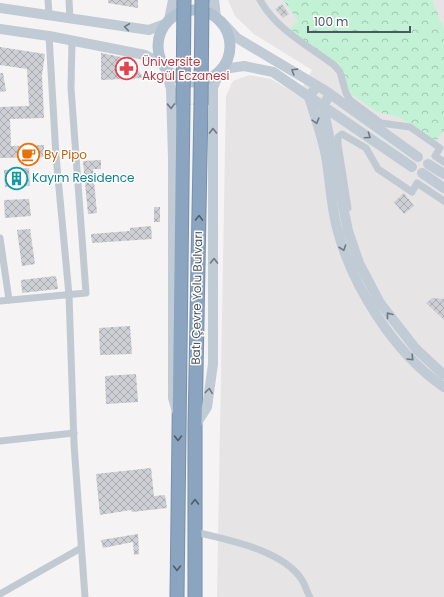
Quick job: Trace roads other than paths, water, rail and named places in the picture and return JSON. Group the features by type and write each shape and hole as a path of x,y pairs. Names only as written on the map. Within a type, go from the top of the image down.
{"highway":[{"name":"Batı Çevre Yolu Bulvarı","path":"177,597 184,0"},
{"name":"Batı Çevre Yolu Bulvarı","path":"195,597 195,426 202,0"}],"main road":[{"path":"192,10 207,12 218,19 227,30 231,50 228,60 221,72 208,81 196,83 184,82 173,76 163,65 159,55 158,43 161,31 167,22 177,14 192,10"}],"street":[{"path":"48,0 49,16"},
{"path":"69,0 70,19"},
{"path":"0,8 149,30 167,22 173,0"},
{"path":"214,0 218,19 237,38 330,94 418,157"},
{"path":"260,0 268,15 287,33 334,65 340,72 346,93 350,100 381,123 410,127 440,148 435,156 444,162"},
{"path":"0,30 49,36 145,55 163,65 170,89 173,140 173,398 178,416"},
{"path":"49,36 56,156 69,294 74,434 85,597"},
{"path":"0,301 86,293 71,95 72,40"},
{"path":"195,426 207,407 213,364 213,88 221,72 244,66 273,72 412,167"},
{"path":"309,97 317,86"},
{"path":"330,94 323,106 348,231 359,263 380,303 416,349 444,375"},
{"path":"309,97 325,154 336,226 351,268 368,302 387,329 408,355 444,387"},
{"path":"348,208 338,144 338,137 342,134 366,148 378,169 412,192 417,183 444,201"},
{"path":"428,164 444,174"},
{"path":"422,173 444,188"},
{"path":"0,238 9,300"},
{"path":"0,441 74,434"},
{"path":"195,532 236,541 279,559 302,580 310,597"},
{"path":"0,594 81,548"}],"place":[{"name":"Üniversite Akgül Eczanesi","path":"126,69"},
{"name":"By Pipo","path":"29,155"},
{"name":"Kayım Residence","path":"17,178"}]}
